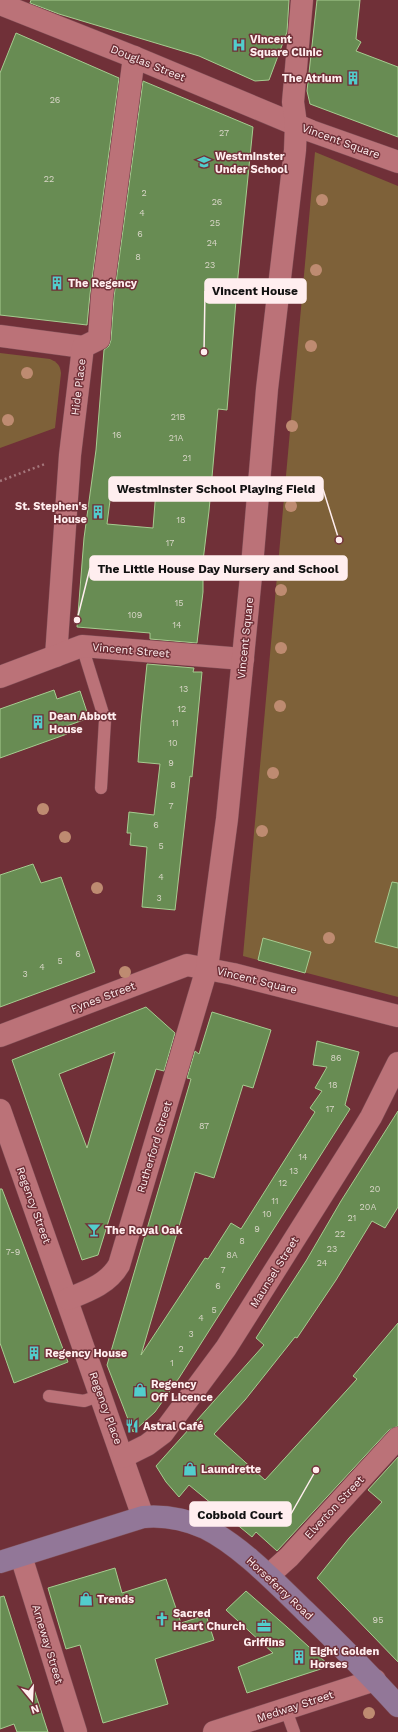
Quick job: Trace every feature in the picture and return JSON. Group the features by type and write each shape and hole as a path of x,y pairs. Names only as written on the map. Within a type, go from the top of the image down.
{"main road":[{"name":"Horseferry Road","path":"0,1562 143,1517 158,1516 184,1520 205,1528 228,1542 269,1575 375,1680 398,1706"}],"street":[{"path":"296,124 293,102 302,0"},
{"name":"Douglas Street","path":"0,2 296,124"},
{"name":"Hide Place","path":"56,656 70,455 83,347 99,339 102,296 134,57"},
{"name":"Vincent Square","path":"398,162 311,132 296,124 295,150 267,389 227,819 207,968 398,1016"},
{"path":"0,336 83,347"},
{"name":"Vincent Street","path":"0,677 82,646 243,659"},
{"name":"Fynes Street","path":"0,1036 187,965 207,968"},
{"name":"Rutherford Street","path":"68,1299 102,1283 111,1276 119,1264 207,968"},
{"name":"Maunsel Street","path":"123,1457 147,1445 162,1432 209,1372 371,1117 398,1063"},
{"name":"Regency Street","path":"1,1118 68,1299"},
{"name":"Regency Place","path":"68,1299 143,1517"},
{"name":"Elverton Street","path":"269,1575 289,1557 398,1438"},
{"name":"Arneway Street","path":"21,1556 76,1732"},
{"name":"Medway Street","path":"214,1732 375,1680"}],"lane":[{"path":"82,646 106,720 101,788"},
{"path":"48,1396 84,1401 101,1395"},
{"path":"286,1710 294,1732"}],"path":[{"path":"0,481 70,455"}],"shaded area":[{"path":"315,152 398,186 398,997 243,956"},
{"path":"0,353 50,359 58,364 61,373 55,428 0,448"}],"building":[{"path":"31,0 289,0 287,32 269,80 255,81 199,56 59,14 30,3"},
{"name":"The Atrium","path":"317,0 360,0 356,39 361,42 356,51 398,67 398,137 310,104 307,91"},
{"path":"16,33 119,78 87,325 0,315 0,73"},
{"path":"143,81 253,127 238,276 227,410 218,409 203,561 203,592 197,643 150,639 150,633 77,627 84,538 96,450 104,350 109,346 111,340 114,297","holes":["112,485 156,490 153,528 107,524"]},
{"path":"147,664 194,668 193,672 202,672 192,777 190,776 175,910 142,907 147,847 130,845 131,833 127,833 129,812 154,815 160,764 138,762"},
{"name":"Dean Abbott House","path":"54,690 57,699 80,691 89,718 64,727 67,734 0,758 0,709"},
{"path":"33,864 41,883 61,877 95,972 0,1007 0,875"},
{"path":"392,882 398,883 398,948 375,942"},
{"path":"263,938 311,952 305,973 258,960"},
{"path":"146,1007 175,1033 164,1071 156,1069 98,1255 82,1260 12,1060","holes":["115,1052 87,1148 59,1074"]},
{"path":"212,1012 271,1030 253,1088 243,1085 214,1178 195,1172 141,1355 205,1258 208,1259 231,1223 241,1229 315,1112 310,1108 322,1091 315,1088 327,1067 313,1065 317,1041 359,1052 345,1105 350,1109 179,1378 155,1412 133,1432 107,1365 191,1079 187,1078 195,1051 199,1054"},
{"path":"398,1111 398,1207 385,1228 372,1221 336,1280 297,1338 295,1337 245,1400 214,1434 265,1480 357,1379 353,1376 398,1323 398,1426 389,1430 277,1551 256,1532 252,1537 189,1485 179,1497 166,1482 156,1466 264,1345 256,1338 306,1261 341,1201"},
{"path":"0,1189 2,1189 68,1362 14,1383 0,1343"},
{"path":"398,1457 398,1662 317,1578 349,1538 382,1502 368,1490"},
{"path":"115,1568 122,1593 166,1579 181,1623 206,1615 214,1640 155,1659 168,1704 103,1723 80,1645 66,1649 48,1588"},
{"path":"246,1591 330,1666 247,1693 238,1667 273,1653 226,1610"},
{"path":"4,1596 48,1732 17,1732 14,1724 0,1729 0,1597"}],"place":[{"name":"Vincent Square Clinic","path":"239,45"},
{"name":"The Atrium","path":"353,78"},
{"name":"Westminster Under School","path":"204,162"},
{"name":"The Regency","path":"57,283"},
{"name":"Vincent House","path":"204,352"},
{"name":"St. Stephen's House","path":"98,512"},
{"name":"Westminster School Playing Field","path":"339,540"},
{"name":"The Little House Day Nursery and School","path":"77,620"},
{"name":"Dean Abbott House","path":"38,722"},
{"name":"The Royal Oak","path":"94,1230"},
{"name":"Regency House","path":"34,1353"},
{"name":"Regency Off Licence","path":"140,1390"},
{"name":"Astral Café","path":"132,1426"},
{"name":"Laundrette","path":"190,1469"},
{"name":"Cobbold Court","path":"316,1470"},
{"name":"Trends","path":"86,1599"},
{"name":"Sacred Heart Church","path":"162,1619"},
{"name":"Griffins","path":"264,1626"},
{"name":"Eight Golden Horses","path":"299,1657"}]}
